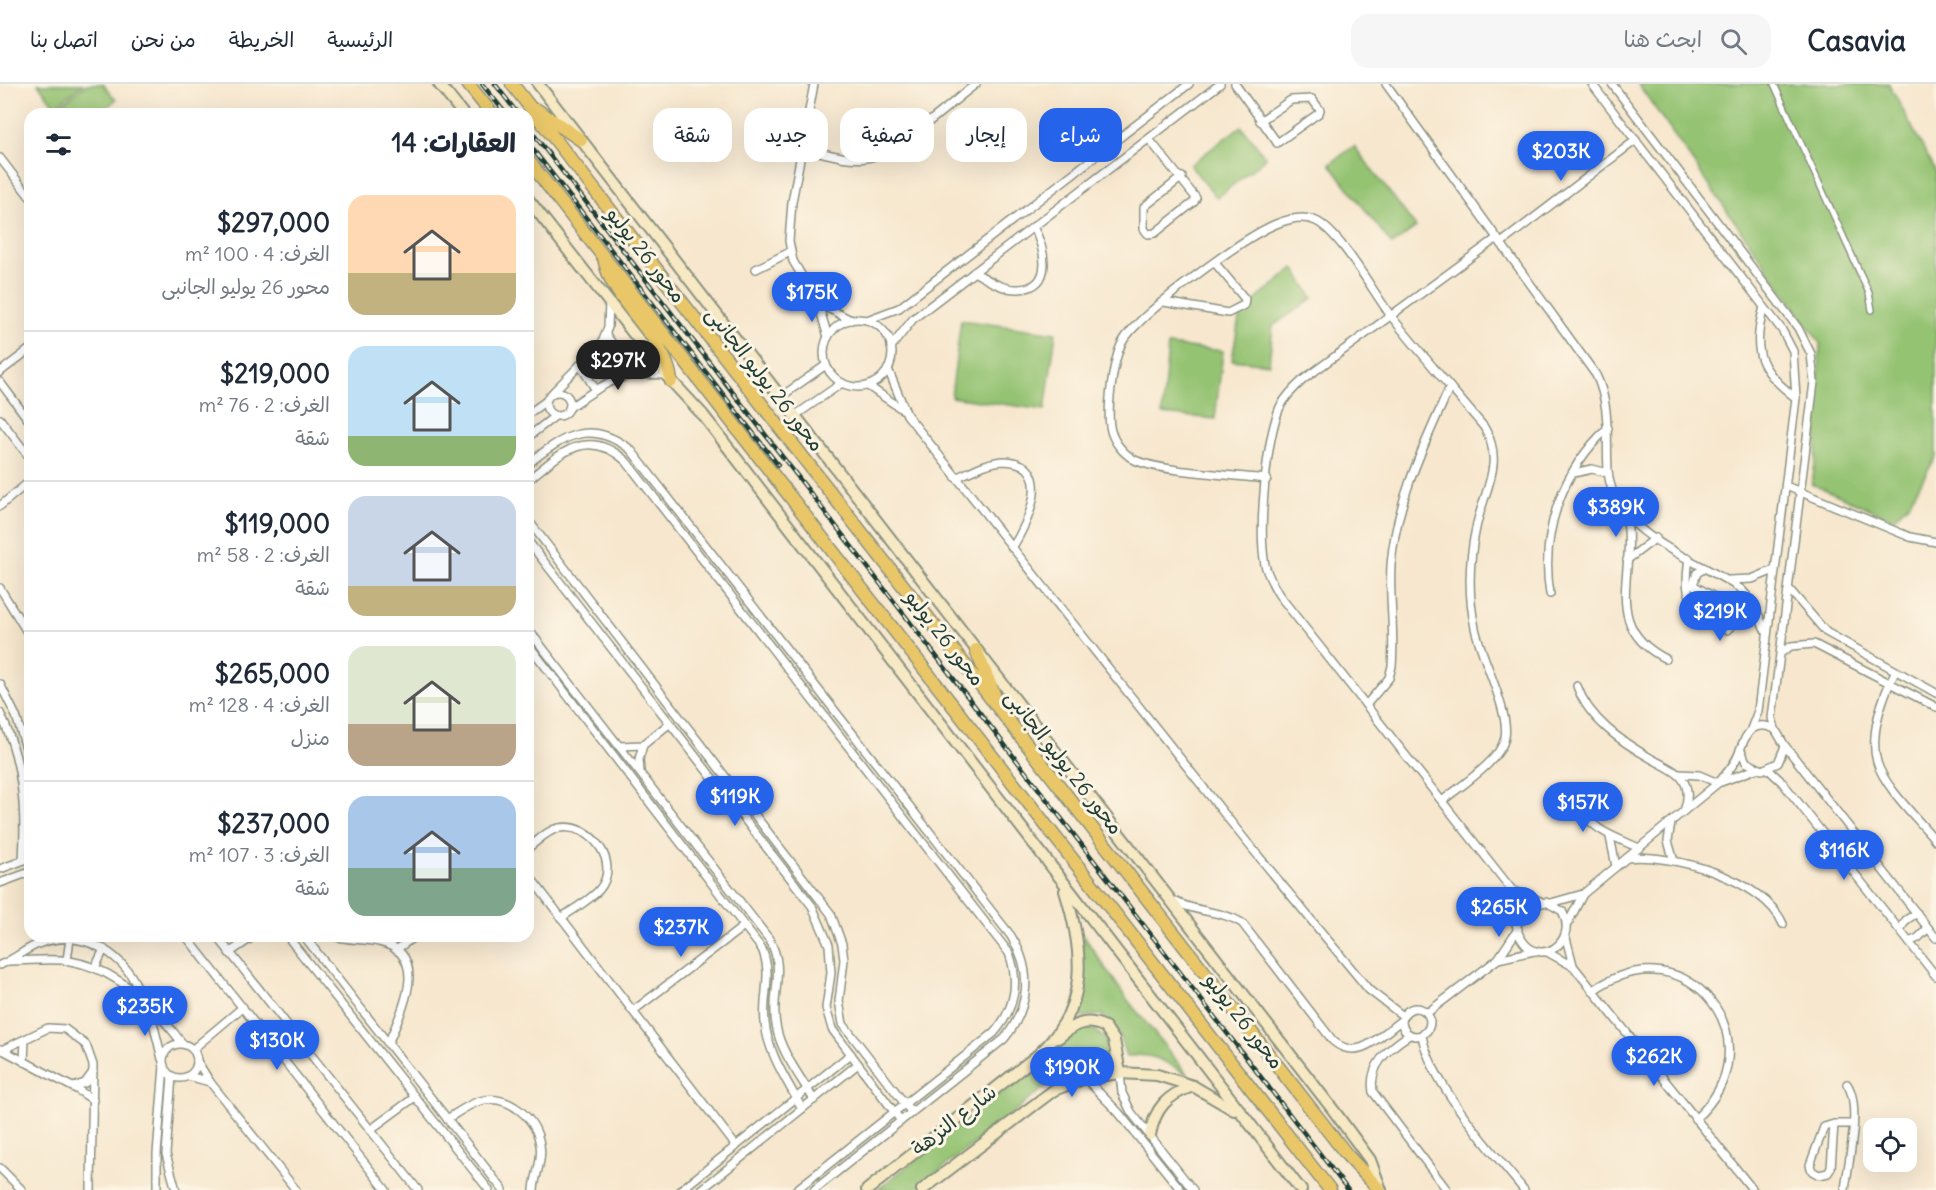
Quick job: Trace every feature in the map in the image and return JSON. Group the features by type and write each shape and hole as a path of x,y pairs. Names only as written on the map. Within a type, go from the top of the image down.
{"highway":[{"path":"468,84 487,108"},
{"name":"محور 26 يوليو","path":"512,84 531,108"},
{"path":"528,104 534,108"},
{"path":"534,108 581,140"},
{"name":"محور 26 يوليو","path":"534,112 1340,1145 1380,1190"},
{"name":"محور 26 يوليو","path":"534,168 1330,1190"},
{"path":"604,255 613,284 668,362 669,378"},
{"path":"976,650 999,706"}],"main road":[{"path":"439,84 458,108"},
{"name":"محور 26 يوليو الجانبى","path":"537,84 778,398 1170,898 1365,1153 1380,1190"},
{"path":"534,207 669,378 703,415 1301,1190"},
{"name":"شارع النزهة","path":"867,1190 1046,1048 1058,1032 1070,1009 1079,970 1077,931 1063,884"},
{"path":"1046,1048 1077,1024 1095,1023 1110,1032 1120,1073"},
{"name":"شارع النزهة","path":"922,1190 1054,1090 1085,1078 1120,1073 1157,1076 1193,1086 1244,1117"},
{"path":"1150,1135 1158,1108 1175,1092 1193,1086"}],"street":[{"path":"810,108 814,84"},
{"path":"828,154 854,159 878,156 895,146 976,84"},
{"path":"818,303 851,320 867,320 899,308 1189,84"},
{"path":"891,347 913,319 1220,84"},
{"path":"1235,84 1260,121 1279,143 1320,110 1312,99 1292,99 1260,121"},
{"path":"1386,84 1596,375 1603,393 1608,428 1608,473 1626,516 1629,533 1623,592 1629,624 1637,639 1648,650 1666,659"},
{"path":"1574,967 1567,949 1567,925 1583,894 1718,783 1741,750 1743,738 1751,729 1758,711 1797,398 1793,351 1782,330 1593,84"},
{"path":"1612,84 1806,340 1812,361 1814,382 1772,718 1775,729 1785,746 1936,938"},
{"path":"1774,84 1869,293 1872,310"},
{"path":"1149,139 1182,177 1196,195 1196,200 1155,233 1148,234 1144,230 1144,207 1182,177"},
{"path":"1535,951 1523,942 1512,890 1271,582 1264,554 1267,479 1275,425 1281,407 1290,392 1304,379 1499,241 1636,140"},
{"path":"0,158 24,188"},
{"path":"799,162 792,202 790,252 818,303 828,337"},
{"path":"1267,479 1140,462 1127,455 1116,441 1109,421 1118,354 1124,338 1164,302 1215,263 1269,227 1292,219 1310,218 1334,236 1392,316 1484,428 1493,445 1494,472 1476,527 1470,582 1479,643 1506,726 1502,747 1496,757 1442,801"},
{"path":"974,272 1010,289 1020,290 1037,282 1043,274 1045,261 1042,242 1033,227"},
{"path":"756,269 790,252"},
{"path":"1164,302 1228,313 1244,305 1245,299 1215,263"},
{"path":"534,410 546,401 606,335 609,303"},
{"path":"1764,306 1759,331 1761,357 1769,376 1797,398"},
{"path":"851,320 834,329 828,337 824,356 826,365 842,383 859,387 876,382 888,369"},
{"path":"867,320 879,326 887,335 891,347 888,369 902,409"},
{"path":"606,335 634,374"},
{"path":"0,372 24,354"},
{"path":"580,365 596,390"},
{"path":"778,398 826,365"},
{"path":"534,432 555,416 566,414 570,407 617,378 634,374 669,378"},
{"path":"0,382 24,414"},
{"path":"793,417 842,383"},
{"path":"868,386 902,409 1368,990 1402,1018 1403,1029 1409,1035"},
{"path":"1366,705 1389,678 1392,666 1390,584 1399,516 1415,466 1450,387"},
{"path":"553,392 561,392 568,396 570,407"},
{"path":"546,401 548,412 555,416"},
{"path":"0,419 24,450"},
{"path":"1550,594 1546,562 1548,536 1559,499 1591,444 1608,428"},
{"path":"534,459 556,441 578,433 601,434 632,450 1017,946 1025,970 1026,989 1023,1007 1012,1030 995,1048 814,1190"},
{"path":"534,475 563,452 584,444 607,447 626,461 1008,953 1013,964 1015,989 1011,1007 994,1033 796,1190"},
{"path":"956,478 1004,461 1016,463 1030,475 1035,492 1034,503 1026,525 1012,548"},
{"path":"1574,473 1592,469 1608,473"},
{"path":"0,506 24,486"},
{"path":"1786,486 1910,537 1936,542"},
{"path":"1626,516 1656,538 1729,580 1753,603 1767,634"},
{"path":"534,528 831,914 842,944 844,960 839,1001 843,1024 912,1113"},
{"path":"1627,560 1656,538"},
{"path":"534,549 819,918 831,959 827,997 828,1019 901,1121"},
{"path":"1689,558 1690,600 1721,629 1732,628 1735,617 1732,605 1690,585"},
{"path":"1690,585 1697,573 1706,568"},
{"path":"1729,580 1752,579 1774,570"},
{"path":"0,588 24,627"},
{"path":"1789,589 1826,632 1936,693"},
{"path":"534,637 776,950 779,974 774,1011 777,1035 814,1100"},
{"path":"1781,653 1791,646 1814,644 1936,707"},
{"path":"534,653 744,926 765,957 769,974 765,1025 772,1050 802,1109"},
{"path":"1895,672 1877,728 1875,749 1877,761 1890,784 1936,841"},
{"path":"0,684 16,716 24,742"},
{"path":"1577,686 1592,713 1605,726 1636,750 1679,774 1699,775 1718,783 1756,769 1768,769 1782,758 1785,746"},
{"path":"0,713 20,773 24,800"},
{"path":"640,773 639,759 643,745 670,723"},
{"path":"1751,729 1763,725 1775,729"},
{"path":"619,746 643,745"},
{"path":"1741,750 1746,762 1756,769"},
{"path":"1768,769 1782,782 1936,976"},
{"path":"1679,774 1688,792 1684,811"},
{"path":"1578,806 1592,824 1610,837 1639,848"},
{"path":"1672,821 1668,841 1674,861"},
{"path":"534,843 549,831 569,827 589,834 602,850 606,870 599,890 561,918"},
{"path":"1610,837 1616,866"},
{"path":"1626,858 1650,857 1674,861 1718,875 1760,896 1772,906 1782,924"},
{"path":"0,869 24,860"},
{"path":"0,883 24,874"},
{"path":"534,882 736,1146"},
{"path":"1512,890 1541,902 1550,903 1583,894"},
{"path":"1170,898 1193,909 1227,915 1242,923 1329,1035 1344,1048 1362,1049 1402,1018 1408,1010 1416,1008 1427,1013"},
{"path":"1427,1013 1498,959 1528,906 1541,902"},
{"path":"1550,903 1562,912 1567,925"},
{"path":"1900,930 1906,920 1917,913"},
{"path":"633,1011 744,926"},
{"path":"1910,942 1928,928"},
{"path":"1544,952 1557,947 1566,936"},
{"path":"0,965 44,942"},
{"path":"68,960 70,942"},
{"path":"80,942 104,949 114,956 132,975 141,999"},
{"path":"191,942 387,1190"},
{"path":"221,942 418,1190"},
{"path":"229,953 245,942"},
{"path":"292,942 489,1190"},
{"path":"309,942 503,1190"},
{"path":"381,942 396,950 408,969 410,981 408,994 388,1044"},
{"path":"396,950 407,942"},
{"path":"1008,953 1017,946"},
{"path":"95,968 104,949"},
{"path":"1498,959 1535,951 1565,960 1574,967 1753,1190"},
{"path":"11,961 68,960 95,968 120,981 159,1012 182,1043 193,1049 197,1061 210,1082 296,1190"},
{"path":"1594,990 1624,973 1660,970 1693,983 1713,1003 1725,1025 1729,1060 1719,1093 1695,1119"},
{"path":"149,1006 164,1064 172,1076 166,1154 176,1190"},
{"path":"193,1049 243,1007"},
{"path":"1422,1036 1430,1025 1427,1013"},
{"path":"1,1049 48,1028 74,1033 90,1052 93,1072 92,1189"},
{"path":"1422,1036 1409,1035 1378,1063 1373,1077 1373,1092 1447,1190"},
{"path":"1422,1036 1428,1060 1439,1081 1524,1190"},
{"path":"24,1062 25,1040"},
{"path":"157,1190 156,1154 164,1064 168,1048 182,1043"},
{"path":"1,1049 93,1100"},
{"path":"681,1190 851,1054"},
{"path":"188,1076 196,1068 197,1061"},
{"path":"701,1190 858,1064"},
{"path":"73,1087 85,1083 93,1072"},
{"path":"1120,1073 1127,1106 1193,1190"},
{"path":"172,1076 188,1076 210,1082"},
{"path":"1085,1078 1119,1113 1180,1190"},
{"path":"1845,1190 1854,1098 1847,1084"},
{"path":"370,1130 415,1097"},
{"path":"447,1119 478,1101 488,1100 506,1103 523,1113 535,1127 540,1144 540,1162 534,1190"},
{"path":"1834,1124 1831,1168 1824,1175 1815,1174 1810,1165 1824,1127 1834,1124 1852,1124"},
{"path":"156,1154 166,1154"},
{"path":"0,1168 22,1190"}],"green space":[{"path":"38,84 83,84 55,106"},
{"path":"87,84 103,84 116,100 106,108 56,108"},
{"path":"1638,84 1889,84 1936,172 1936,457 1909,503 1893,519 1812,484 1816,457 1820,343"},
{"path":"1241,126 1266,158 1217,198 1190,165"},
{"path":"1354,146 1416,227 1392,245 1330,164"},
{"path":"1294,268 1313,298 1273,326 1269,364 1232,360 1240,313"},
{"path":"961,320 1056,333 1045,410 951,397"},
{"path":"1168,345 1223,351 1215,419 1162,414"},
{"path":"1083,935 1126,998 1188,1075 1151,1057 1143,1055 1126,1057 1119,1034 1102,1015 1072,1018 1080,974"},
{"path":"1084,1028 1095,1030 1106,1040 1105,1055 1095,1068 1077,1067 1044,1088 915,1190 877,1190 1027,1072 1074,1031"}],"railway":[{"path":"482,84 501,108"},
{"path":"495,84 513,108"},
{"path":"534,135 1348,1190"},
{"path":"534,151 778,465"}]}
